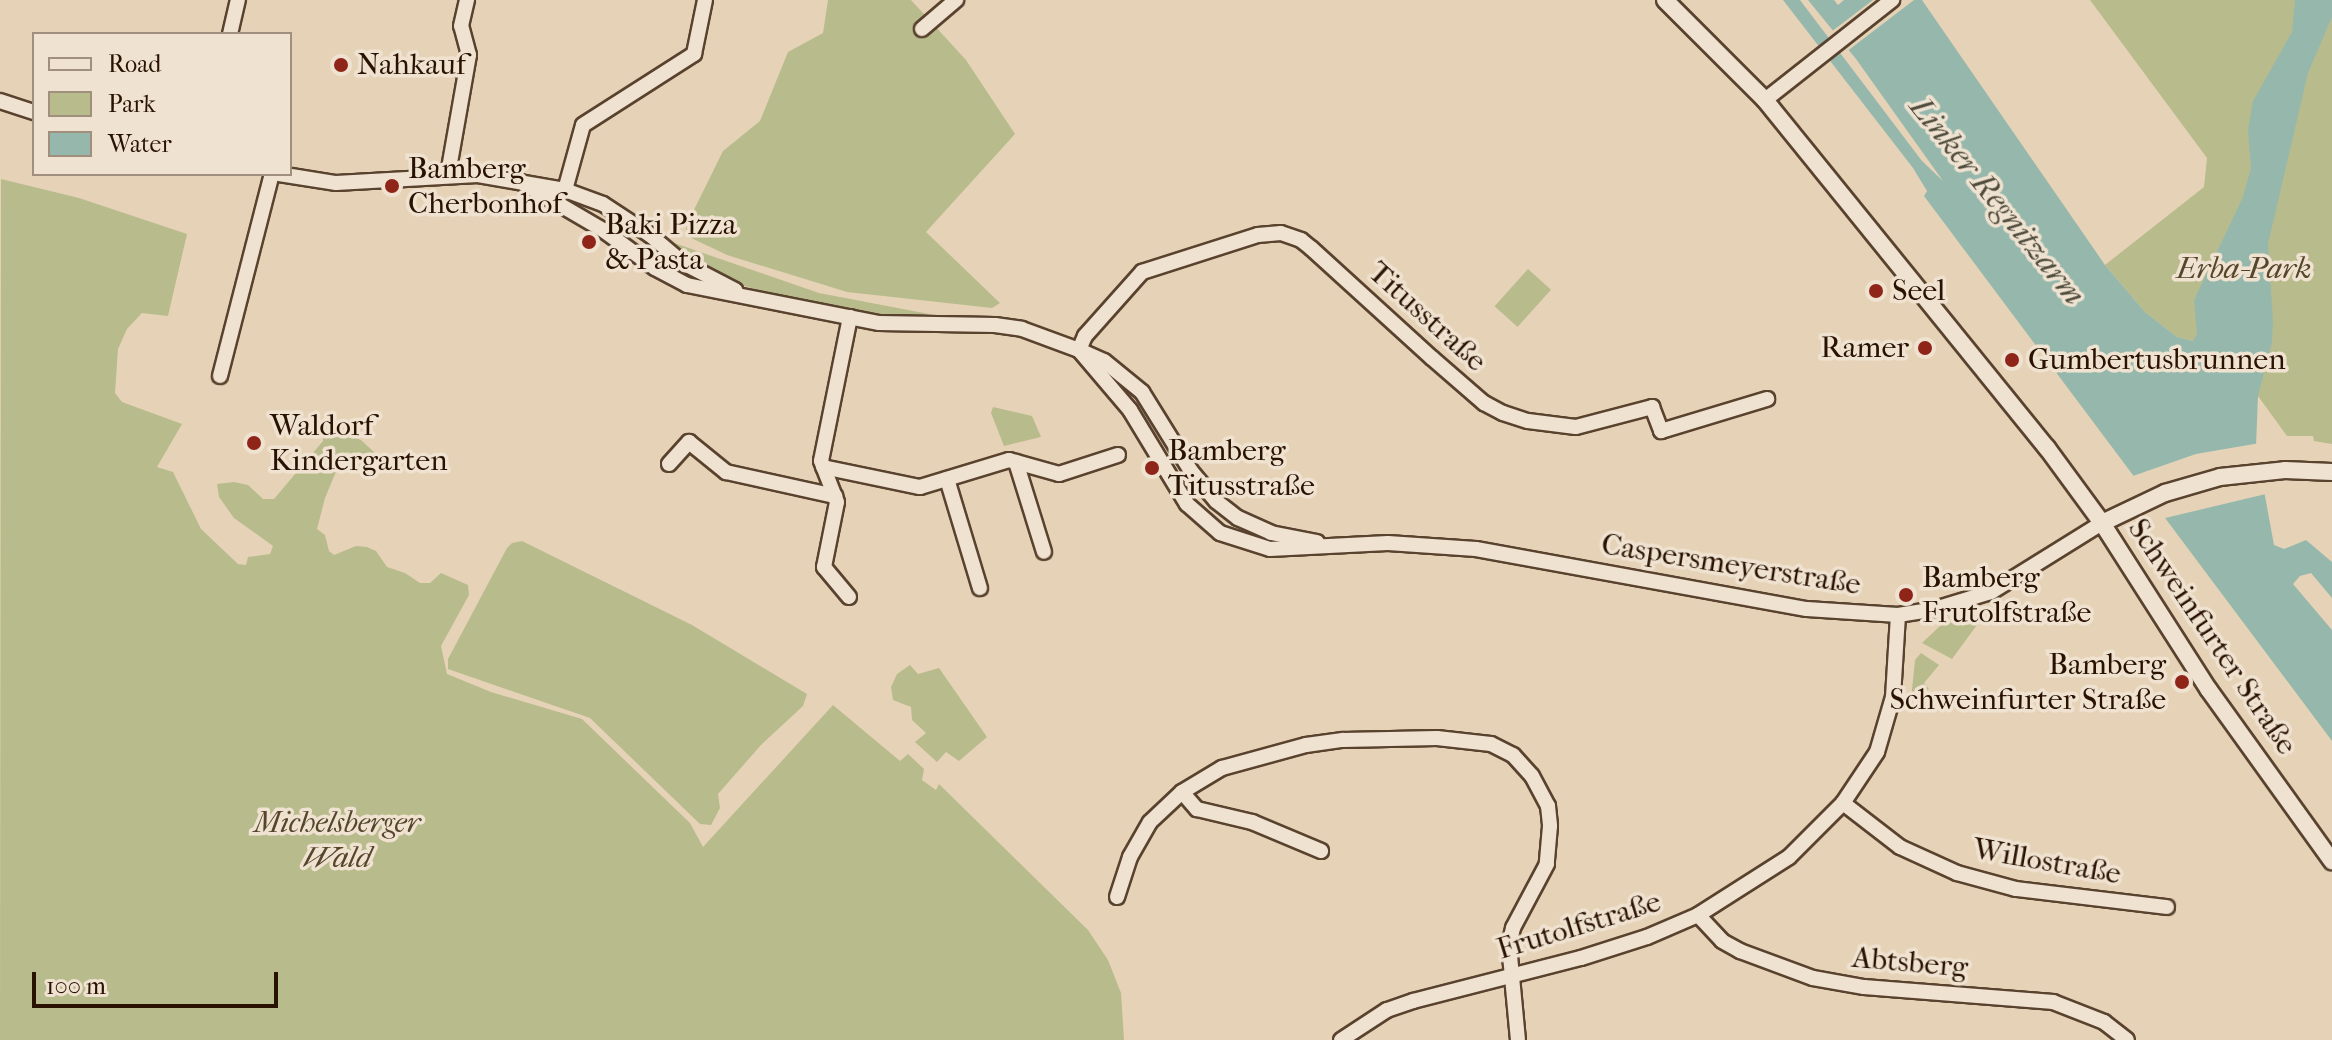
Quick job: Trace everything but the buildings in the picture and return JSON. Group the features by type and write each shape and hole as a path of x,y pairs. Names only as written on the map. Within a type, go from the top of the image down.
{"street":[{"path":"448,174 469,55 461,26 467,0"},
{"path":"565,190 583,125 694,54 705,0"},
{"path":"922,29 956,0"},
{"name":"Schweinfurter Straße","path":"1665,0 1765,100 1991,376 2102,523 2209,690 2332,861"},
{"path":"1765,100 1892,0"},
{"path":"230,32 234,1"},
{"path":"0,101 32,111"},
{"name":"Caspersmeyerstraße","path":"292,176 336,183 448,174 478,175 565,190 603,204 701,275 756,299"},
{"path":"220,376 271,176"},
{"name":"Caspersmeyerstraße","path":"521,182 603,230 670,277 715,293 905,326 995,325 1022,329 1104,361 1142,392 1203,488 1238,518 1271,533 1331,544"},
{"name":"Titusstraße","path":"1079,350 1085,336 1142,272 1258,235 1281,233 1301,240 1311,248 1484,403 1503,413 1528,421 1576,427 1652,407 1661,431 1767,399"},
{"path":"849,597 824,567 837,502 821,461 850,317"},
{"name":"Caspersmeyerstraße","path":"1079,350 1130,410 1171,480 1204,521 1220,533 1251,545 1291,549 1331,544 1412,543 1476,549 1807,609 1898,615 1935,609 1991,592 2102,523"},
{"path":"669,464 689,442 726,472 835,496"},
{"path":"823,467 920,487 1009,460 1059,474 1118,455"},
{"path":"1016,462 1044,552"},
{"path":"2102,523 2165,493 2220,477 2298,470 2332,472"},
{"path":"947,479 980,588"},
{"name":"Frutolfstraße","path":"1341,1040 1387,1010 1510,974 1614,949 1698,915 1789,857 1843,803 1871,764 1888,725 1897,666 1898,615"},
{"path":"1117,897 1138,840 1150,822 1202,778 1239,763 1343,740 1478,740 1502,749 1521,763 1542,790 1550,826 1547,864 1513,928 1508,959 1518,1040"},
{"path":"1182,792 1197,809 1252,822 1321,851"},
{"name":"Willostraße","path":"1843,803 1900,847 1971,878 2016,889 2167,907"},
{"name":"Abtsberg","path":"1698,915 1722,941 1740,951 1813,978 1864,987 2053,1002 2096,1018 2127,1040"}],"green space":[{"path":"828,0 911,0 966,60 1015,134 926,232 1000,303 992,308 847,292 727,255 685,235 687,224 723,151 760,121 788,52 823,33"},
{"name":"Erba-Park","path":"2090,0 2332,0 2332,444 2314,441 2313,436 2287,436 2258,396 2193,341 2177,337 2145,312 2105,265 2204,187 2207,158"},
{"name":"Michelsberger Wald","path":"1,179 79,198 187,234 168,316 142,313 127,329 118,349 115,393 122,402 182,424 157,467 173,472 201,529 238,564 246,565 248,557 270,554 273,546 234,518 219,497 217,484 234,482 248,485 263,499 274,499 323,441 324,424 361,440 374,452 367,458 347,452 343,455 325,498 317,529 325,535 329,551 334,555 356,546 367,547 376,551 387,567 405,573 420,583 430,583 441,573 468,585 469,595 441,646 447,674 491,692 582,719 690,823 703,847 833,705 900,761 908,754 924,769 922,780 936,790 939,784 1088,930 1108,960 1121,993 1124,1040 0,1040"},
{"path":"674,243 819,293 929,314 900,317 858,312 763,292 715,276 671,247"},
{"path":"1528,269 1551,290 1518,327 1495,306"},
{"path":"993,407 1032,416 1041,437 1004,446 991,413"},
{"path":"522,541 692,625 807,694 803,706 761,745 718,794 720,808 711,825 700,824 590,718 448,669 448,659 507,548 512,543"},
{"path":"1982,618 1952,659 1922,643 1941,625"},
{"path":"1921,653 1939,665 1924,683 1929,689 1911,699 1915,660"},
{"path":"910,665 918,674 939,668 987,737 959,761 946,752 937,762 915,742 926,733 912,720 911,707 893,700 891,687 897,674"}],"water":[{"name":"Linker Regnitzarm","path":"1783,0 1800,0 1922,161 1943,181 1856,59 1808,0 1834,0 1838,5 1844,0 1922,0 2105,265 2145,312 2177,337 2193,341 2197,334 2194,300 2243,197 2251,168 2248,130 2253,101 2292,32 2295,0 2332,0 2332,17 2308,73 2268,244 2272,342 2258,396 2256,447 2274,545 2284,549 2306,540 2332,562 2332,598 2311,573 2300,576 2293,584 2332,630 2332,741 1924,196 1927,191 1913,168"}],"pier":[{"path":"1873,0 1914,0 1846,52 1831,32"},
{"path":"2260,443 2270,493 2161,519 2130,477 2196,454"}],"place":[{"name":"Nahkauf","path":"341,65"},
{"name":"Bamberg Cherbonhof","path":"392,186"},
{"name":"Baki Pizza & Pasta","path":"589,242"},
{"name":"Seel","path":"1876,291"},
{"name":"Ramer","path":"1925,348"},
{"name":"Gumbertusbrunnen","path":"2012,360"},
{"name":"Waldorf Kindergarten","path":"254,443"},
{"name":"Bamberg Titusstraße","path":"1152,468"},
{"name":"Bamberg Frutolfstraße","path":"1906,595"},
{"name":"Bamberg Schweinfurter Straße","path":"2182,682"}]}
